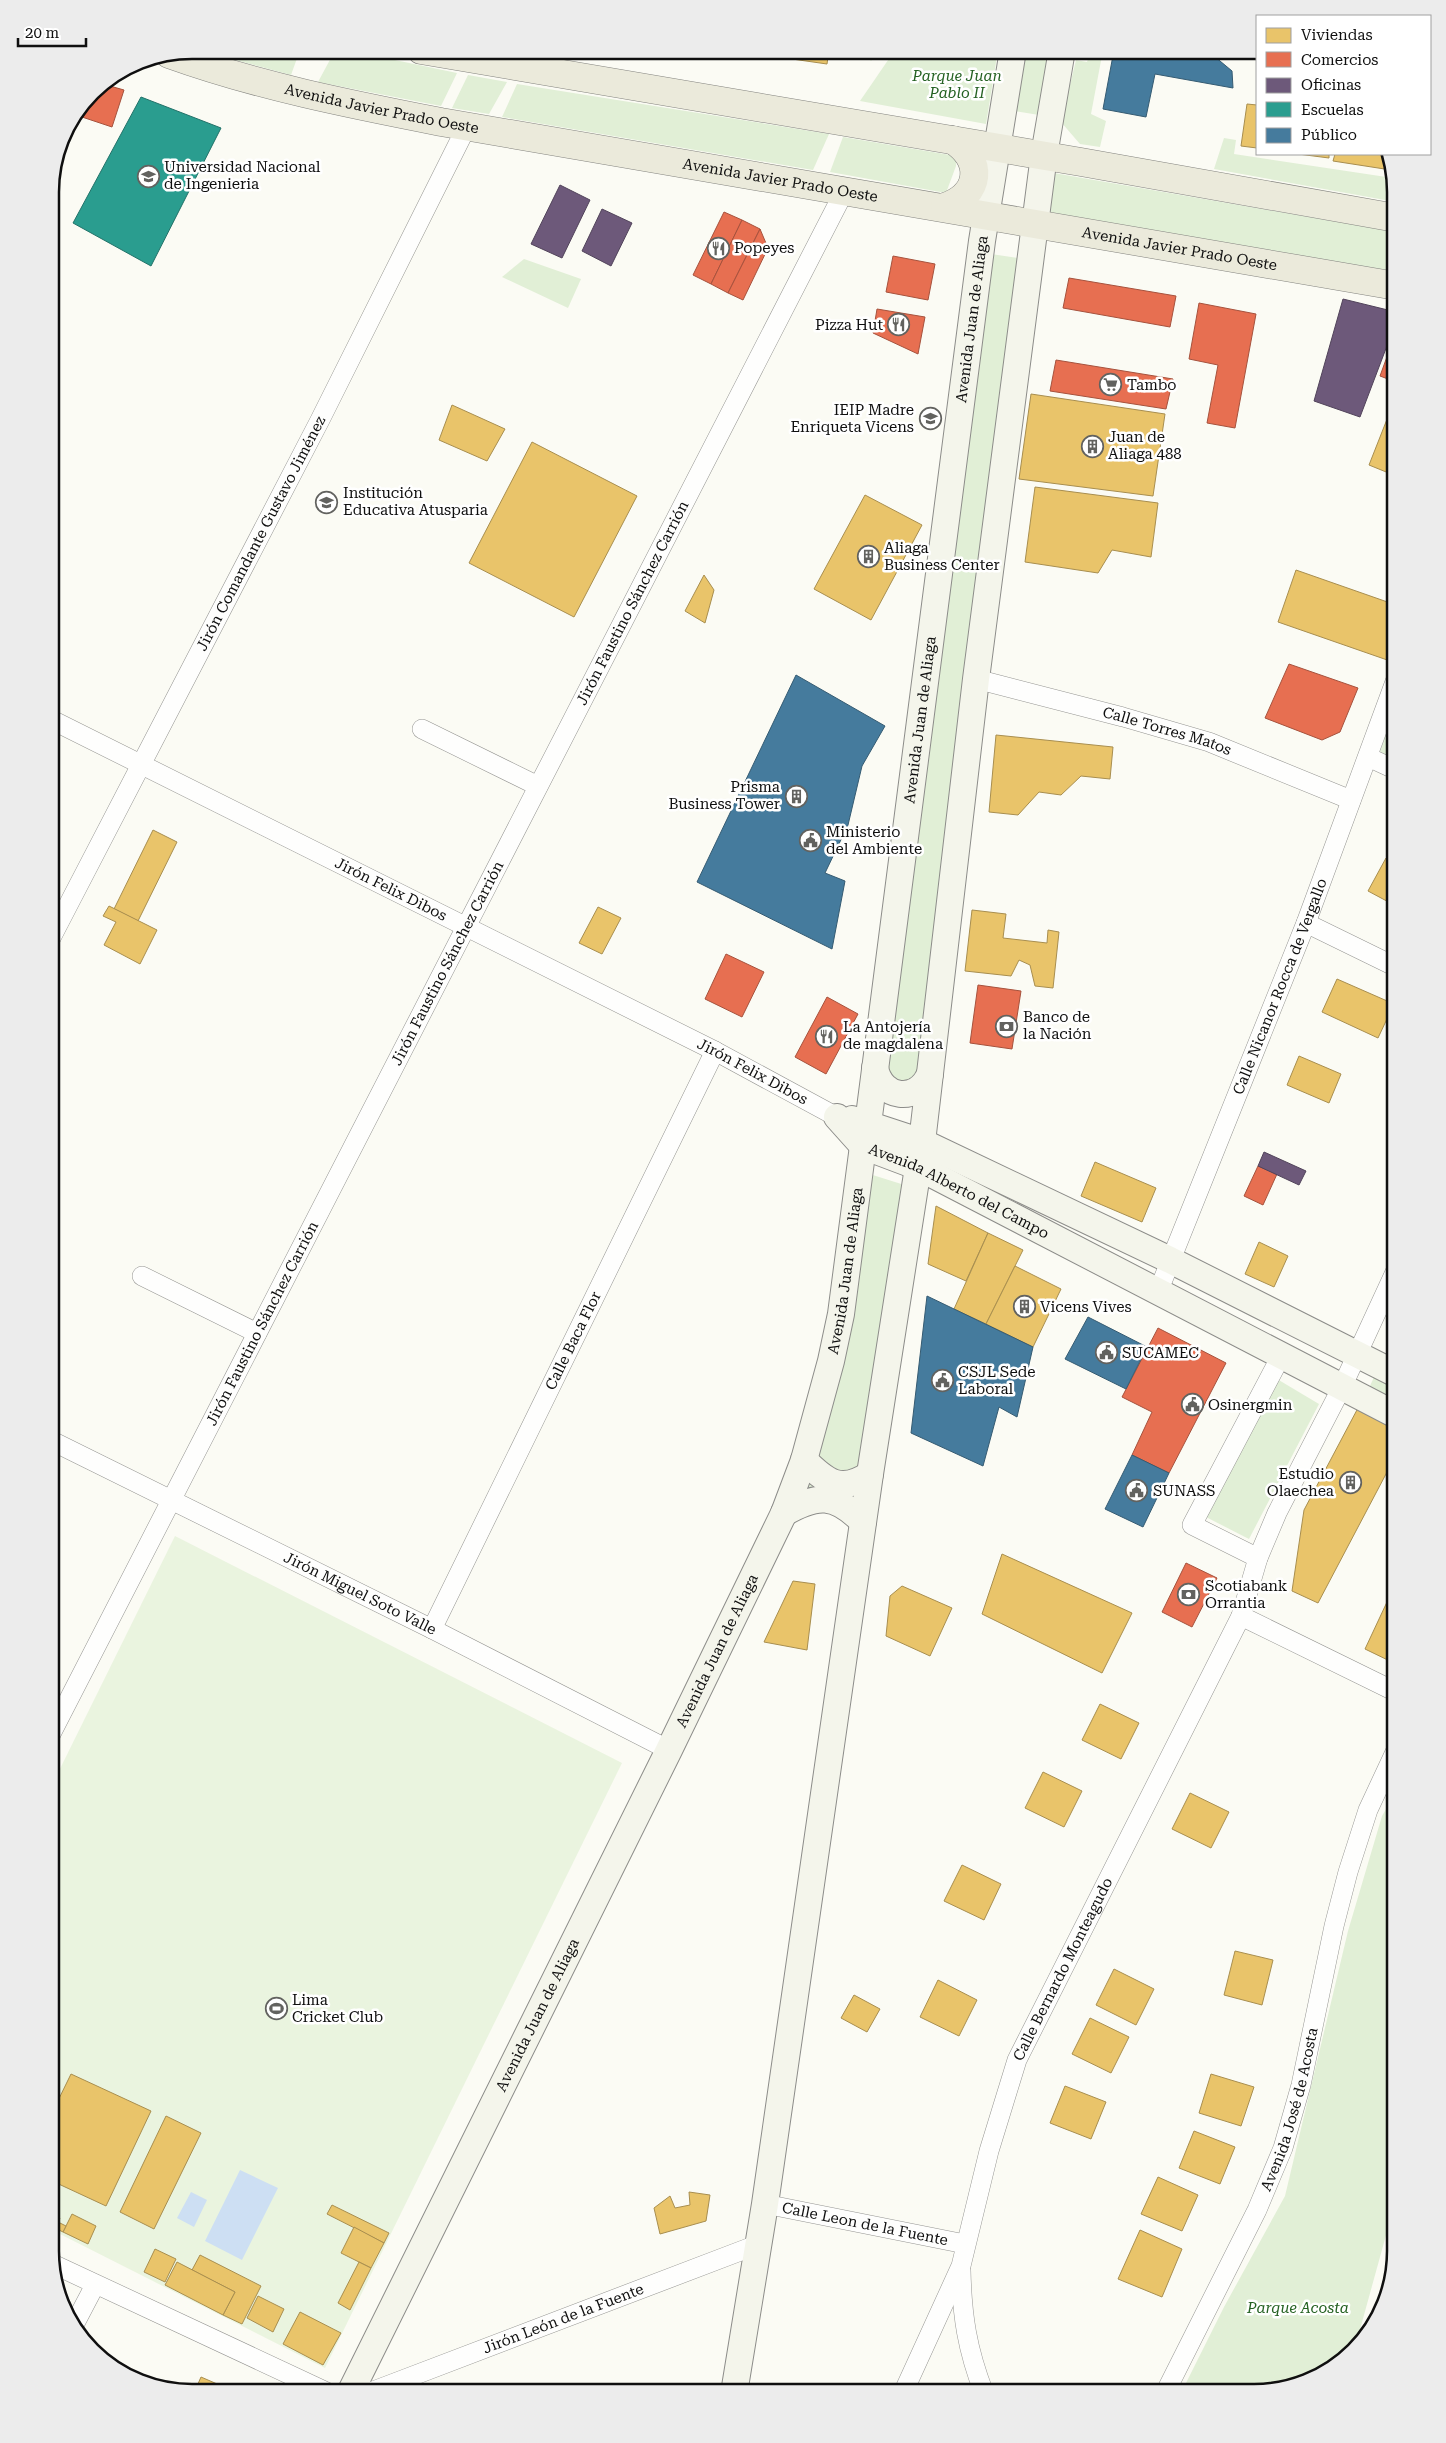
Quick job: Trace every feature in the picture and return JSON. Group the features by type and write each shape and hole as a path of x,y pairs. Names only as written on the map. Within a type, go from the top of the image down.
{"main road":[{"name":"Avenida Javier Prado Oeste","path":"186,59 237,76 308,94 467,126 1387,284"},
{"path":"515,59 953,140 1387,216"},
{"name":"Avenida Juan de Aliaga","path":"354,2384 669,1750 784,1513 820,1410 841,1314 875,1068 986,214 1011,59"},
{"path":"736,2384 765,2204 870,1474 919,1154 976,679 1044,155 1060,59"},
{"path":"945,207 965,197 971,187 974,176 971,158 965,148 953,140"},
{"path":"875,1068 880,1082 886,1088 900,1094 915,1091 927,1081 930,1074"},
{"name":"Avenida Alberto del Campo","path":"837,1117 866,1135 919,1154 1170,1260 1387,1369"},
{"name":"Avenida Alberto del Campo","path":"919,1154 1158,1292 1387,1410"},
{"path":"804,1460 819,1475 831,1482 845,1485 859,1482 870,1474"},
{"path":"784,1513 805,1501 821,1499 837,1502 852,1510 863,1522"}],"street":[{"name":"Jirón Comandante Gustavo Jiménez","path":"59,923 320,420 467,126"},
{"name":"Jirón Faustino Sánchez Carrión","path":"59,1718 845,190"},
{"name":"Calle Torres Matos","path":"976,679 1124,717 1209,742 1351,800"},
{"name":"Calle Nicanor Rocca de Vergallo","path":"1158,1292 1306,923 1368,757 1387,722"},
{"name":"Jirón Felix Dibos","path":"59,723 715,1052 837,1117"},
{"path":"422,729 538,786"},
{"path":"1368,757 1387,766"},
{"path":"1306,923 1387,963"},
{"name":"Calle Baca Flor","path":"432,1629 715,1052"},
{"path":"142,1276 257,1333"},
{"name":"Calle Bernardo Monteagudo","path":"907,2384 961,2266 989,2151 1017,2060 1241,1616 1258,1558 1277,1513 1342,1387 1387,1289"},
{"path":"1258,1558 1192,1525 1281,1356"},
{"name":"Jirón Miguel Soto Valle","path":"59,1444 432,1629 669,1750"},
{"path":"1241,1616 1387,1688"},
{"name":"Avenida José de Acosta","path":"1170,2384 1257,2210 1283,2148 1301,2085 1334,1926 1348,1872 1368,1810 1387,1769"},
{"name":"Avenida José de Acosta","path":"1368,1810 1387,1787"},
{"name":"Calle Leon de la Fuente","path":"765,2204 965,2244"},
{"name":"Jirón León de la Fuente","path":"392,2384 759,2244"},
{"path":"961,2266 962,2314 972,2362 981,2384"},
{"path":"60,2267 310,2384"},
{"path":"77,2319 95,2285"}],"green space":[{"path":"231,59 297,59 291,75"},
{"path":"330,59 390,59 457,73 441,106 318,82"},
{"name":"Parque Juan Pablo II","path":"889,59 997,59 986,124 860,101"},
{"path":"1025,59 1049,59 1039,115 1015,111"},
{"path":"1088,59 1101,59 1091,114 1106,121 1100,147 1080,144 1061,122 1076,60 1087,62"},
{"path":"468,75 507,82 489,114 452,108"},
{"path":"517,84 829,134 813,170 502,117"},
{"path":"843,137 956,156 956,166 946,193 830,172"},
{"path":"1224,138 1236,140 1234,154 1386,177 1387,200 1214,169"},
{"path":"1042,171 1387,230 1387,285 1036,223"},
{"path":"991,254 1018,258 920,1105 874,1096"},
{"path":"524,259 581,279 568,308 502,277"},
{"path":"1387,730 1387,766 1377,761"},
{"path":"860,1171 914,1188 863,1522 805,1501"},
{"path":"1374,1377 1387,1384 1387,1406 1366,1395"},
{"path":"1277,1379 1319,1404 1249,1539 1204,1516"},
{"name":"Lima Cricket Club","path":"175,1536 622,1763 325,2368 59,2234 59,1771"},
{"name":"Parque Acosta","path":"1387,1807 1387,2232 1359,2332 1342,2351 1328,2362 1313,2371 1297,2377 1272,2383 1186,2384 1224,2307 1285,2196 1348,1931 1382,1816"}],"water":[{"path":"240,2170 278,2188 242,2260 205,2241"},
{"path":"191,2192 207,2200 194,2227 177,2218"}],"building: Viviendas":[{"path":"792,59 828,59 827,64"},
{"path":"1247,104 1256,105 1256,148 1241,146"},
{"path":"1306,155 1329,155 1329,158"},
{"path":"1335,155 1382,155 1385,169 1333,161"},
{"name":"Juan de Aliaga 488","path":"1031,394 1165,414 1153,496 1019,479"},
{"path":"452,405 505,429 487,461 439,440"},
{"path":"1387,419 1387,472 1369,465"},
{"path":"532,442 637,496 574,617 469,563"},
{"path":"1035,487 1158,503 1151,557 1112,550 1098,573 1025,562"},
{"name":"Aliaga Business Center","path":"865,495 922,525 871,620 814,589"},
{"path":"1296,570 1387,602 1387,660 1278,622"},
{"path":"704,575 714,590 705,623 685,611"},
{"path":"996,735 1113,747 1110,779 1081,776 1061,795 1039,792 1018,815 989,812"},
{"path":"153,830 177,842 138,921 114,909"},
{"path":"1386,858 1387,858 1387,901 1368,891"},
{"path":"109,906 157,930 140,964 104,945 116,922 103,916"},
{"path":"598,907 621,918 602,954 579,943"},
{"path":"972,910 1006,914 1003,938 1047,943 1048,930 1059,932 1053,988 1035,986 1030,965 1019,960 1011,976 965,971"},
{"path":"1337,979 1387,1001 1387,1019 1378,1038 1322,1012"},
{"path":"1299,1056 1341,1074 1329,1103 1287,1085"},
{"path":"1095,1162 1156,1188 1142,1222 1081,1196"},
{"path":"936,1206 988,1233 966,1281 928,1264"},
{"path":"988,1233 1023,1250 986,1324 954,1309"},
{"path":"1259,1242 1288,1256 1274,1287 1245,1274"},
{"name":"Vicens Vives","path":"1015,1266 1061,1289 1033,1347 986,1324"},
{"name":"Estudio Olaechea","path":"1358,1408 1387,1422 1387,1472 1318,1603 1292,1591 1304,1510"},
{"path":"1002,1554 1132,1613 1102,1673 982,1614"},
{"path":"793,1581 815,1584 807,1650 764,1642"},
{"path":"902,1586 952,1608 930,1656 886,1636 890,1596"},
{"path":"1387,1602 1387,1660 1365,1649"},
{"path":"1100,1704 1139,1723 1121,1759 1082,1740"},
{"path":"1043,1772 1082,1791 1064,1827 1025,1808"},
{"path":"1190,1793 1229,1812 1211,1848 1172,1829"},
{"path":"962,1865 1001,1884 984,1920 944,1901"},
{"path":"1235,1951 1273,1960 1262,2005 1224,1995"},
{"path":"1114,1969 1154,1989 1136,2025 1096,2005"},
{"path":"938,1980 977,2000 959,2036 920,2017"},
{"path":"854,1995 880,2009 867,2032 841,2018"},
{"path":"1090,2018 1129,2037 1111,2073 1072,2054"},
{"path":"71,2074 151,2111 106,2206 59,2184 59,2099"},
{"path":"1211,2074 1254,2087 1241,2126 1199,2113"},
{"path":"1065,2086 1106,2102 1091,2139 1050,2123"},
{"path":"166,2116 201,2133 154,2229 120,2212"},
{"path":"1194,2131 1235,2147 1220,2184 1179,2168"},
{"path":"1158,2177 1198,2195 1182,2231 1141,2214"},
{"path":"689,2192 710,2195 706,2221 660,2234 654,2208 670,2196 675,2208 690,2205"},
{"path":"332,2205 389,2233 384,2243 327,2214"},
{"path":"72,2214 96,2226 88,2244 63,2232"},
{"path":"59,2222 66,2226 63,2232 59,2230"},
{"path":"354,2227 384,2243 371,2268 341,2253"},
{"path":"1140,2230 1182,2249 1162,2297 1118,2279"},
{"path":"155,2249 176,2259 165,2282 144,2272"},
{"path":"200,2255 261,2286 242,2324 223,2315 235,2292 192,2270"},
{"path":"177,2262 235,2292 223,2315 165,2285"},
{"path":"359,2262 371,2268 350,2310 338,2303"},
{"path":"258,2296 284,2309 273,2332 247,2318"},
{"path":"300,2312 341,2333 323,2365 283,2344"},
{"path":"201,2377 217,2384 198,2384"}],"building: Comercios":[{"path":"111,86 124,90 112,127 82,117"},
{"name":"Popeyes","path":"724,212 742,220 711,284 693,275"},
{"path":"742,220 760,229 728,293 711,284"},
{"path":"760,229 768,248 743,300 728,293"},
{"path":"893,256 935,264 928,300 886,292"},
{"path":"1069,278 1176,296 1170,327 1063,308"},
{"path":"1199,303 1256,314 1235,428 1207,423 1218,365 1189,359"},
{"name":"Pizza Hut","path":"877,309 925,317 918,354 873,333"},
{"path":"1387,357 1387,379 1380,376"},
{"name":"Tambo","path":"1056,360 1173,379 1166,409 1050,391"},
{"path":"1289,664 1358,688 1340,732 1322,740 1265,718"},
{"path":"726,954 764,972 742,1017 705,999"},
{"path":"978,985 1021,991 1012,1049 970,1043"},
{"name":"La Antojería de magdalena","path":"827,997 858,1014 826,1074 795,1057"},
{"path":"1258,1166 1277,1174 1263,1205 1244,1196"},
{"path":"1158,1328 1226,1363 1169,1473 1132,1455 1152,1412 1122,1397"},
{"name":"Scotiabank Orrantia","path":"1186,1563 1217,1578 1192,1627 1162,1612"}],"building: Oficinas":[{"path":"560,185 590,200 562,258 531,244"},
{"path":"602,209 632,223 611,266 582,251"},
{"path":"1343,299 1387,310 1387,346 1360,417 1314,401"},
{"path":"1264,1152 1306,1171 1299,1185 1258,1166"}],"building: Escuelas":[{"name":"Universidad Nacional de Ingenieria","path":"141,97 221,128 151,266 73,223"}],"building: Público":[{"path":"1112,59 1218,59 1232,71 1233,88 1155,74 1146,117 1103,109"},
{"name":"Prisma Business Tower","path":"796,675 885,726 862,766 848,825 825,873 845,881 832,949 697,882"},
{"path":"927,1296 1033,1347 1017,1417 999,1407 983,1466 911,1433"},
{"name":"SUCAMEC","path":"1088,1317 1147,1347 1126,1389 1065,1359"},
{"name":"SUNASS","path":"1132,1455 1169,1473 1143,1527 1105,1509"}],"place":[{"name":"Universidad Nacional de Ingenieria","path":"148,176"},
{"name":"Popeyes","path":"718,248"},
{"name":"Pizza Hut","path":"899,325"},
{"name":"Tambo","path":"1111,385"},
{"name":"IEIP Madre Enriqueta Vicens","path":"930,419"},
{"name":"Juan de Aliaga 488","path":"1092,446"},
{"name":"Institución Educativa Atusparia","path":"327,502"},
{"name":"Aliaga Business Center","path":"868,557"},
{"name":"Prisma Business Tower","path":"796,796"},
{"name":"Ministerio del Ambiente","path":"810,841"},
{"name":"Banco de la Nación","path":"1007,1026"},
{"name":"La Antojería de magdalena","path":"827,1036"},
{"name":"Vicens Vives","path":"1024,1307"},
{"name":"SUCAMEC","path":"1106,1353"},
{"name":"CSJL Sede Laboral","path":"942,1381"},
{"name":"Osinergmin","path":"1192,1405"},
{"name":"Estudio Olaechea","path":"1350,1483"},
{"name":"SUNASS","path":"1137,1491"},
{"name":"Scotiabank Orrantia","path":"1189,1595"},
{"name":"Lima Cricket Club","path":"276,2009"}]}
